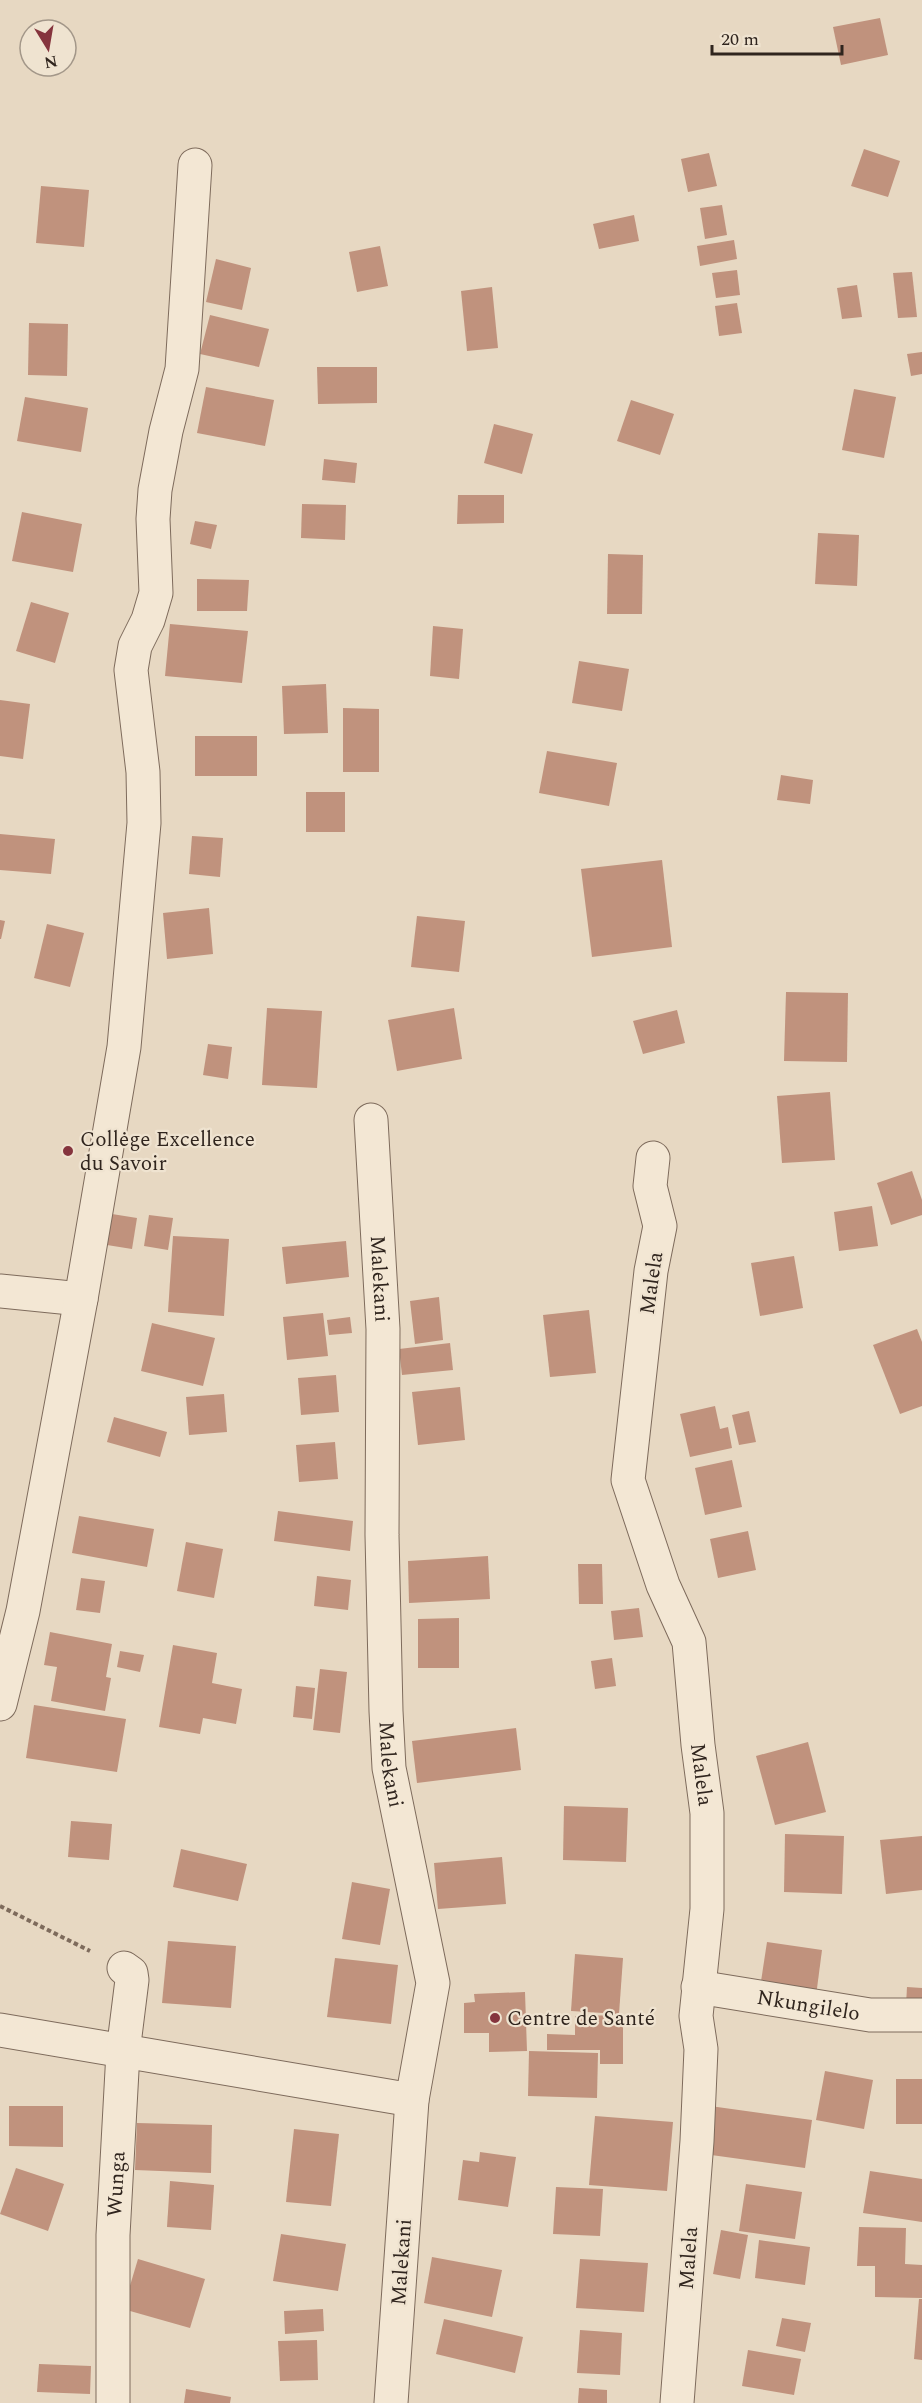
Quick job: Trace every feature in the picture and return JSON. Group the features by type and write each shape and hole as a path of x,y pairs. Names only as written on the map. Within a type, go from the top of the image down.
{"street":[{"path":"0,1704 23,1611 81,1299 124,1047 134,957 144,823 143,772 131,670 135,646 148,620 156,593 153,519 155,490 166,431 182,369 195,165"},
{"name":"Malekani","path":"371,1120 383,1329 382,1535 389,1768 433,1983 412,2100 391,2403"},
{"name":"Malela","path":"653,1158 650,1186 660,1226 651,1271 628,1480 663,1585 689,1642 698,1745 707,1813 707,1909 696,2016 701,2049 697,2141 677,2403"},
{"path":"0,1291 81,1299"},
{"name":"Wunga","path":"113,2403 112,2235 123,2052 132,1980 130,1973 124,1968"},
{"name":"Nkungilelo","path":"698,1987 870,2015 922,2015"},
{"path":"0,2030 412,2100"}],"path":[{"path":"0,1906 124,1968"}],"building":[{"path":"880,18 888,55 841,65 833,27"},
{"path":"864,149 900,161 888,197 851,186"},
{"path":"709,153 717,186 688,192 681,159"},
{"path":"41,186 89,190 84,247 36,243"},
{"path":"722,205 727,235 705,239 700,208"},
{"path":"634,215 639,241 599,249 593,224"},
{"path":"734,240 737,259 700,266 697,246"},
{"path":"380,246 388,286 357,292 349,252"},
{"path":"216,259 251,268 242,310 206,302"},
{"path":"737,270 740,295 716,298 712,273"},
{"path":"912,272 917,317 898,318 893,273"},
{"path":"857,285 862,317 842,319 837,288"},
{"path":"492,287 498,348 467,351 461,291"},
{"path":"737,303 742,333 719,336 715,306"},
{"path":"210,315 269,329 259,367 200,354"},
{"path":"29,323 68,324 67,376 28,375"},
{"path":"922,352 922,374 911,376 907,354"},
{"path":"317,367 377,367 377,403 318,404"},
{"path":"206,387 274,400 265,446 197,433"},
{"path":"854,389 896,397 884,458 842,450"},
{"path":"25,397 88,408 81,452 17,441"},
{"path":"631,400 674,414 660,455 617,441"},
{"path":"494,424 533,434 522,474 484,463"},
{"path":"324,459 357,463 355,483 322,480"},
{"path":"458,495 504,495 504,523 457,524"},
{"path":"302,504 346,505 345,540 301,538"},
{"path":"22,512 82,524 73,572 12,561"},
{"path":"195,521 217,525 211,549 190,544"},
{"path":"818,533 859,535 857,586 815,584"},
{"path":"608,554 643,555 642,614 607,614"},
{"path":"197,579 249,580 247,611 197,611"},
{"path":"31,602 69,613 55,663 16,651"},
{"path":"170,624 248,631 242,683 165,676"},
{"path":"433,626 463,629 459,679 430,676"},
{"path":"579,661 629,669 622,711 572,703"},
{"path":"326,684 328,733 284,734 282,686"},
{"path":"0,700 30,704 23,759 0,756"},
{"path":"343,708 379,709 379,772 343,772"},
{"path":"195,736 257,736 257,776 195,776"},
{"path":"547,751 617,763 609,806 539,793"},
{"path":"781,775 813,780 810,804 777,800"},
{"path":"306,792 345,792 345,832 306,832"},
{"path":"0,834 55,839 51,874 0,870"},
{"path":"192,836 223,838 220,877 189,874"},
{"path":"662,860 672,947 592,957 581,869"},
{"path":"209,908 213,954 167,959 163,913"},
{"path":"417,916 465,921 459,972 411,967"},
{"path":"0,920 5,921 1,939 0,939"},
{"path":"47,924 84,933 70,987 34,978"},
{"path":"786,992 848,993 847,1062 784,1061"},
{"path":"267,1008 322,1011 317,1088 262,1085"},
{"path":"454,1008 462,1059 397,1071 388,1020"},
{"path":"677,1010 685,1043 643,1054 633,1021"},
{"path":"208,1044 232,1047 228,1079 203,1075"},
{"path":"830,1092 835,1160 782,1163 777,1096"},
{"path":"912,1171 922,1200 922,1215 891,1225 877,1183"},
{"path":"872,1206 878,1246 839,1251 834,1212"},
{"path":"112,1214 137,1218 132,1249 107,1245"},
{"path":"149,1215 173,1218 168,1250 144,1246"},
{"path":"173,1236 229,1239 224,1316 168,1312"},
{"path":"346,1241 349,1277 286,1284 282,1247"},
{"path":"794,1256 803,1308 760,1316 751,1263"},
{"path":"439,1297 443,1340 415,1344 410,1301"},
{"path":"589,1310 596,1373 550,1377 543,1315"},
{"path":"323,1313 328,1356 287,1360 283,1317"},
{"path":"350,1317 352,1333 329,1335 327,1320"},
{"path":"152,1323 215,1338 203,1386 141,1371"},
{"path":"917,1329 922,1342 922,1406 900,1414 873,1345"},
{"path":"450,1343 453,1370 402,1375 399,1349"},
{"path":"336,1375 339,1412 301,1415 298,1378"},
{"path":"460,1387 465,1440 418,1445 412,1392"},
{"path":"224,1394 227,1432 189,1435 186,1397"},
{"path":"715,1406 720,1429 728,1427 732,1448 690,1457 680,1414"},
{"path":"749,1411 756,1442 739,1445 732,1415"},
{"path":"114,1417 167,1432 160,1457 107,1442"},
{"path":"335,1442 338,1479 299,1482 296,1445"},
{"path":"732,1460 742,1507 705,1515 695,1468"},
{"path":"278,1511 353,1521 350,1551 274,1541"},
{"path":"79,1516 154,1529 147,1567 72,1553"},
{"path":"748,1531 756,1570 718,1578 710,1539"},
{"path":"186,1542 223,1549 214,1598 177,1591"},
{"path":"488,1556 490,1599 409,1603 408,1561"},
{"path":"578,1564 602,1564 603,1604 579,1604"},
{"path":"317,1576 351,1580 348,1610 314,1606"},
{"path":"81,1578 105,1581 100,1613 76,1610"},
{"path":"639,1608 643,1637 614,1640 611,1611"},
{"path":"459,1618 459,1668 418,1668 418,1619"},
{"path":"50,1632 112,1644 106,1677 111,1678 105,1711 51,1701 57,1667 44,1665"},
{"path":"173,1645 217,1653 212,1683 242,1689 236,1724 203,1718 200,1734 159,1727"},
{"path":"120,1651 144,1655 140,1672 117,1667"},
{"path":"612,1658 616,1686 595,1689 591,1661"},
{"path":"320,1669 347,1672 340,1733 313,1730"},
{"path":"296,1686 315,1688 312,1719 293,1717"},
{"path":"34,1705 126,1719 117,1772 26,1758"},
{"path":"516,1728 521,1770 417,1783 412,1741"},
{"path":"808,1742 826,1812 775,1825 756,1756"},
{"path":"564,1806 628,1808 626,1862 563,1860"},
{"path":"71,1821 112,1824 109,1860 68,1857"},
{"path":"785,1834 844,1836 842,1894 784,1892"},
{"path":"922,1836 922,1890 886,1894 880,1840"},
{"path":"181,1849 247,1864 238,1901 173,1887"},
{"path":"502,1857 506,1904 438,1909 434,1863"},
{"path":"352,1882 390,1889 380,1945 342,1939"},
{"path":"168,1941 236,1946 231,2008 162,2003"},
{"path":"767,1942 822,1950 816,1996 760,1988"},
{"path":"575,1954 623,1958 619,2014 571,2011"},
{"path":"335,1958 398,1965 391,2024 327,2017"},
{"path":"907,1987 922,1988 922,2006 906,2005"},
{"name":"Centre de Santé","path":"525,1992 527,2051 489,2052 489,2033 464,2033 464,2003 475,2002 474,1994"},
{"path":"623,2015 623,2064 600,2064 600,2050 547,2050 547,2034 575,2035 575,2016"},
{"path":"529,2051 598,2053 597,2098 528,2096"},
{"path":"825,2071 873,2080 864,2129 816,2120"},
{"path":"896,2079 922,2079 922,2124 896,2124"},
{"path":"9,2106 63,2106 63,2147 9,2146"},
{"path":"710,2106 812,2120 805,2168 704,2154"},
{"path":"595,2116 673,2122 667,2191 589,2185"},
{"path":"137,2123 212,2125 211,2173 135,2170"},
{"path":"294,2129 339,2134 331,2206 286,2202"},
{"path":"480,2152 516,2157 508,2207 458,2200 463,2160 479,2162"},
{"path":"16,2168 64,2184 48,2231 0,2214"},
{"path":"870,2171 922,2179 922,2222 863,2213"},
{"path":"170,2181 214,2185 211,2230 167,2227"},
{"path":"746,2184 802,2192 795,2239 739,2231"},
{"path":"556,2187 603,2189 600,2236 553,2234"},
{"path":"859,2227 906,2228 905,2264 922,2265 922,2298 875,2297 875,2266 857,2266"},
{"path":"721,2230 748,2235 740,2279 713,2274"},
{"path":"281,2234 346,2244 338,2291 273,2281"},
{"path":"759,2240 810,2247 805,2285 755,2278"},
{"path":"432,2257 502,2270 492,2317 424,2303"},
{"path":"138,2259 205,2279 190,2328 123,2309"},
{"path":"580,2259 648,2263 644,2312 576,2308"},
{"path":"919,2299 922,2299 922,2360 914,2359"},
{"path":"323,2309 324,2331 285,2334 284,2311"},
{"path":"782,2318 811,2323 805,2352 776,2346"},
{"path":"444,2319 523,2337 515,2373 436,2354"},
{"path":"580,2330 622,2333 620,2375 577,2373"},
{"path":"317,2340 318,2380 280,2381 278,2341"},
{"path":"748,2350 801,2359 794,2395 742,2386"},
{"path":"39,2364 91,2366 90,2394 37,2392"},
{"path":"579,2388 607,2390 607,2403 578,2403"},
{"path":"186,2389 231,2397 230,2403 184,2403"}],"place":[{"name":"Collėge Excellence du Savoir","path":"68,1151"},
{"name":"Centre de Santé","path":"495,2018"}]}
